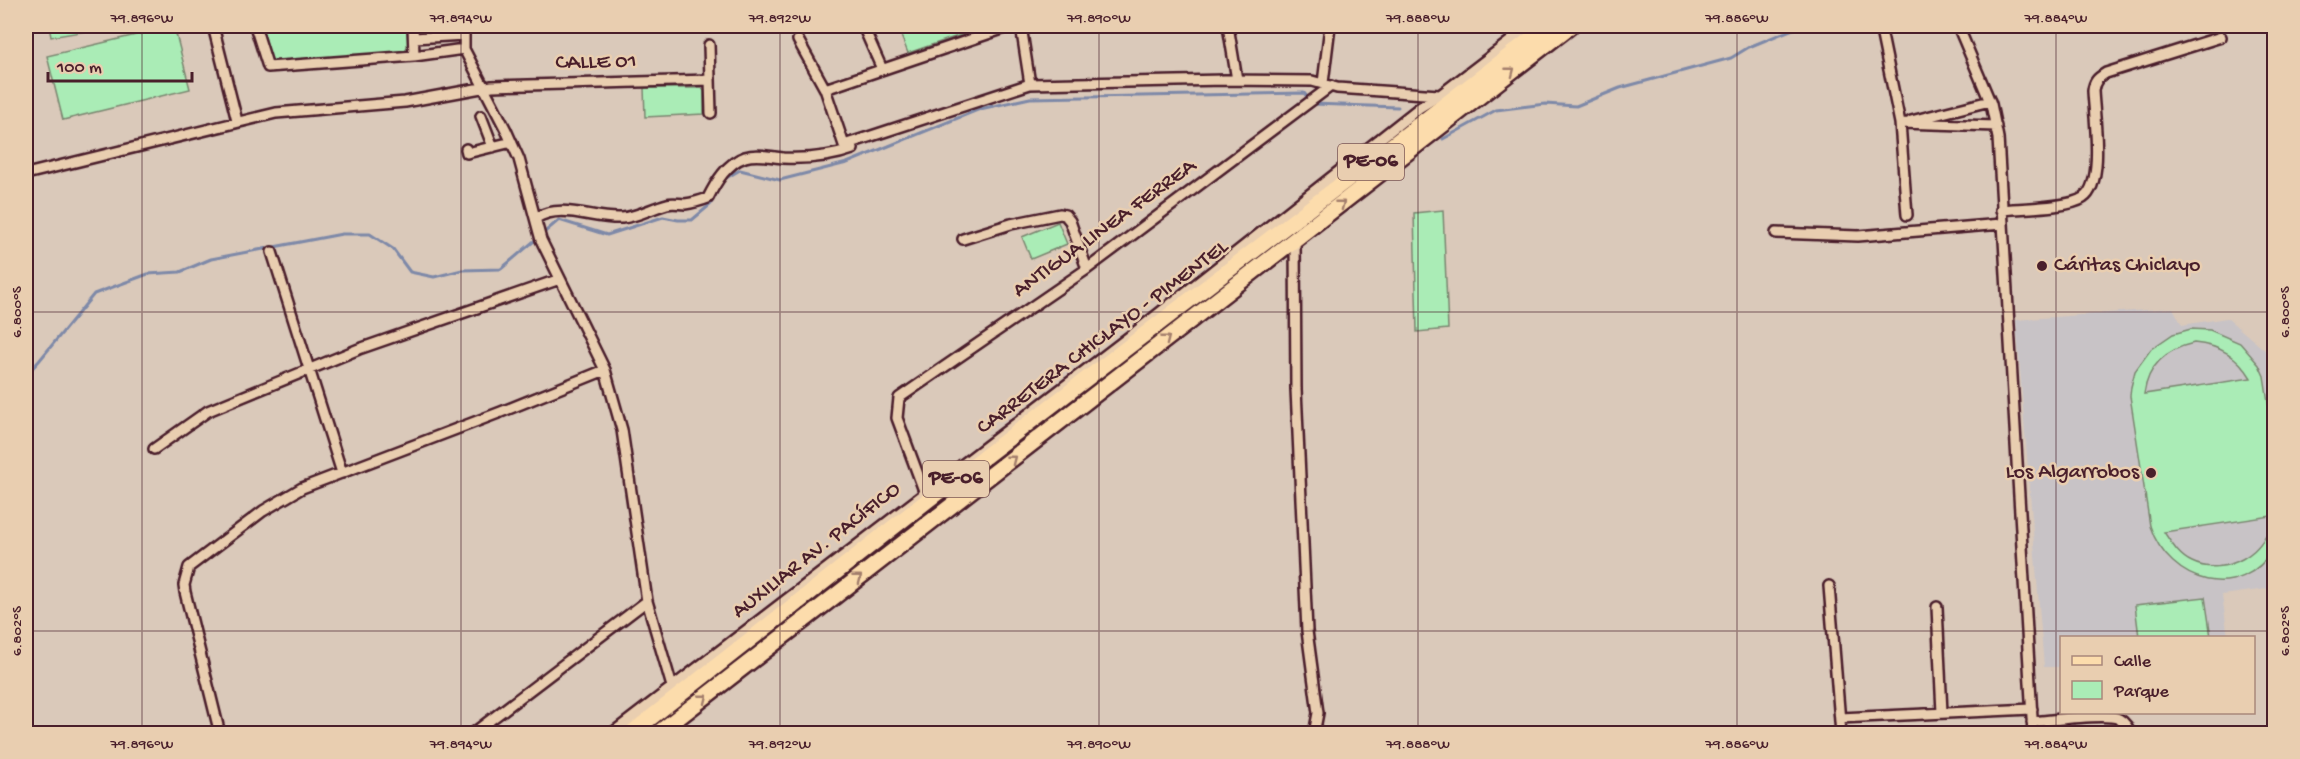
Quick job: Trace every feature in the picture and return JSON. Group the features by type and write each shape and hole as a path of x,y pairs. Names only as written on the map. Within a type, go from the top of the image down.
{"main road":[{"name":"CARRETERA CHICLAYO - PIMENTEL","path":"630,734 675,692 927,496 1548,26"},
{"name":"CARRETERA CHICLAYO - PIMENTEL","path":"657,734 1570,26"},
{"path":"1285,227 1285,234 1294,240"}],"street":[{"path":"213,26 237,122"},
{"path":"255,26 268,67 414,56 464,49"},
{"path":"413,26 414,56"},
{"path":"863,26 882,69"},
{"path":"825,89 1011,26"},
{"path":"1021,26 1030,84"},
{"path":"1228,26 1237,80"},
{"path":"1327,85 1330,26"},
{"name":"AUXILIAR AV. PACÍFICO","path":"927,496 1419,108 1440,95 1530,26"},
{"path":"1880,26 1900,123 1907,215"},
{"path":"1958,26 1990,101 1996,126 2032,734"},
{"path":"414,38 464,30 464,49 512,142 542,240 605,370 622,430 647,601 675,692 611,734"},
{"path":"2001,210 2069,203 2084,198 2093,186 2096,168 2093,92 2098,78 2106,73 2221,37"},
{"path":"798,40 825,89 844,145 1030,84 1312,81 1337,88 1457,97"},
{"path":"709,45 711,113"},
{"name":"CALLE 01","path":"26,174 284,112 405,102 482,87 710,80"},
{"name":"ANTIGUA LINEA FERREA","path":"927,496 897,418 899,399 1087,269 1327,85"},
{"path":"1900,123 1990,101"},
{"path":"481,116 493,147"},
{"path":"1900,123 1996,126"},
{"path":"466,149 467,153 512,142"},
{"path":"537,222 543,213 553,212 626,218 670,203 695,202 708,198 716,182 731,165 744,157 756,155 790,158 838,155 853,149"},
{"path":"963,239 1011,224 1060,214 1065,215 1070,221 1087,269"},
{"path":"1776,233 1858,236 2002,224"},
{"path":"1294,240 1296,401 1307,630 1318,713 1314,734"},
{"path":"273,252 342,473"},
{"path":"154,449 208,411 359,350 560,279"},
{"path":"220,734 185,592 184,585 189,567 263,511 302,488 605,370"},
{"path":"1829,586 1840,734"},
{"path":"472,734 647,601"},
{"path":"1937,607 1942,713"},
{"path":"1840,718 2032,709"},
{"path":"2032,722 2117,717 2125,722 2131,734"}],"shaded area":[{"name":"Los Algarrobos","path":"2173,308 2182,325 2227,318 2274,358 2274,588 2222,595 2228,636 2060,636 2060,667 2044,667 2016,320"}],"green space":[{"path":"49,26 116,26 51,37"},
{"path":"174,26 190,89 63,120 47,56"},
{"path":"262,26 407,26 408,46 404,51 272,63"},
{"path":"897,26 987,26 908,53"},
{"path":"644,88 702,88 704,114 645,117"},
{"path":"1443,210 1448,329 1417,332 1414,213"},
{"path":"1058,222 1067,244 1031,259 1022,237"},
{"path":"2191,329 2210,330 2240,343 2259,365 2264,376 2274,440 2274,548 2260,566 2243,576 2225,581 2207,580 2189,573 2173,562 2159,546 2150,526 2130,396 2131,387 2135,371 2151,349 2173,334","holes":["2194,343 2212,346 2227,353 2246,370 2251,378 2144,394 2150,375 2160,360 2175,349","2271,516 2269,529 2263,541 2254,551 2231,564 2218,567 2205,566 2187,559 2176,549 2164,532"]},
{"path":"2205,597 2211,636 2139,636 2135,605"}],"waterway":[{"path":"1443,139 1496,110 1545,104 1576,106 1620,88 1731,58 1749,47 1793,29 1810,26"},
{"path":"721,181 740,170 780,180 847,163 980,109 1030,98 1304,93 1309,99"},
{"path":"1313,104 1398,107"},
{"path":"26,375 94,294 148,274 180,272 211,259 342,234 370,234 393,249 410,272 434,277 462,270 501,269 559,220 607,235 663,217 692,220 711,204 714,195"}],"place":[{"name":"Cáritas Chiclayo","path":"2042,266"},
{"name":"Los Algarrobos","path":"2151,473"}]}
